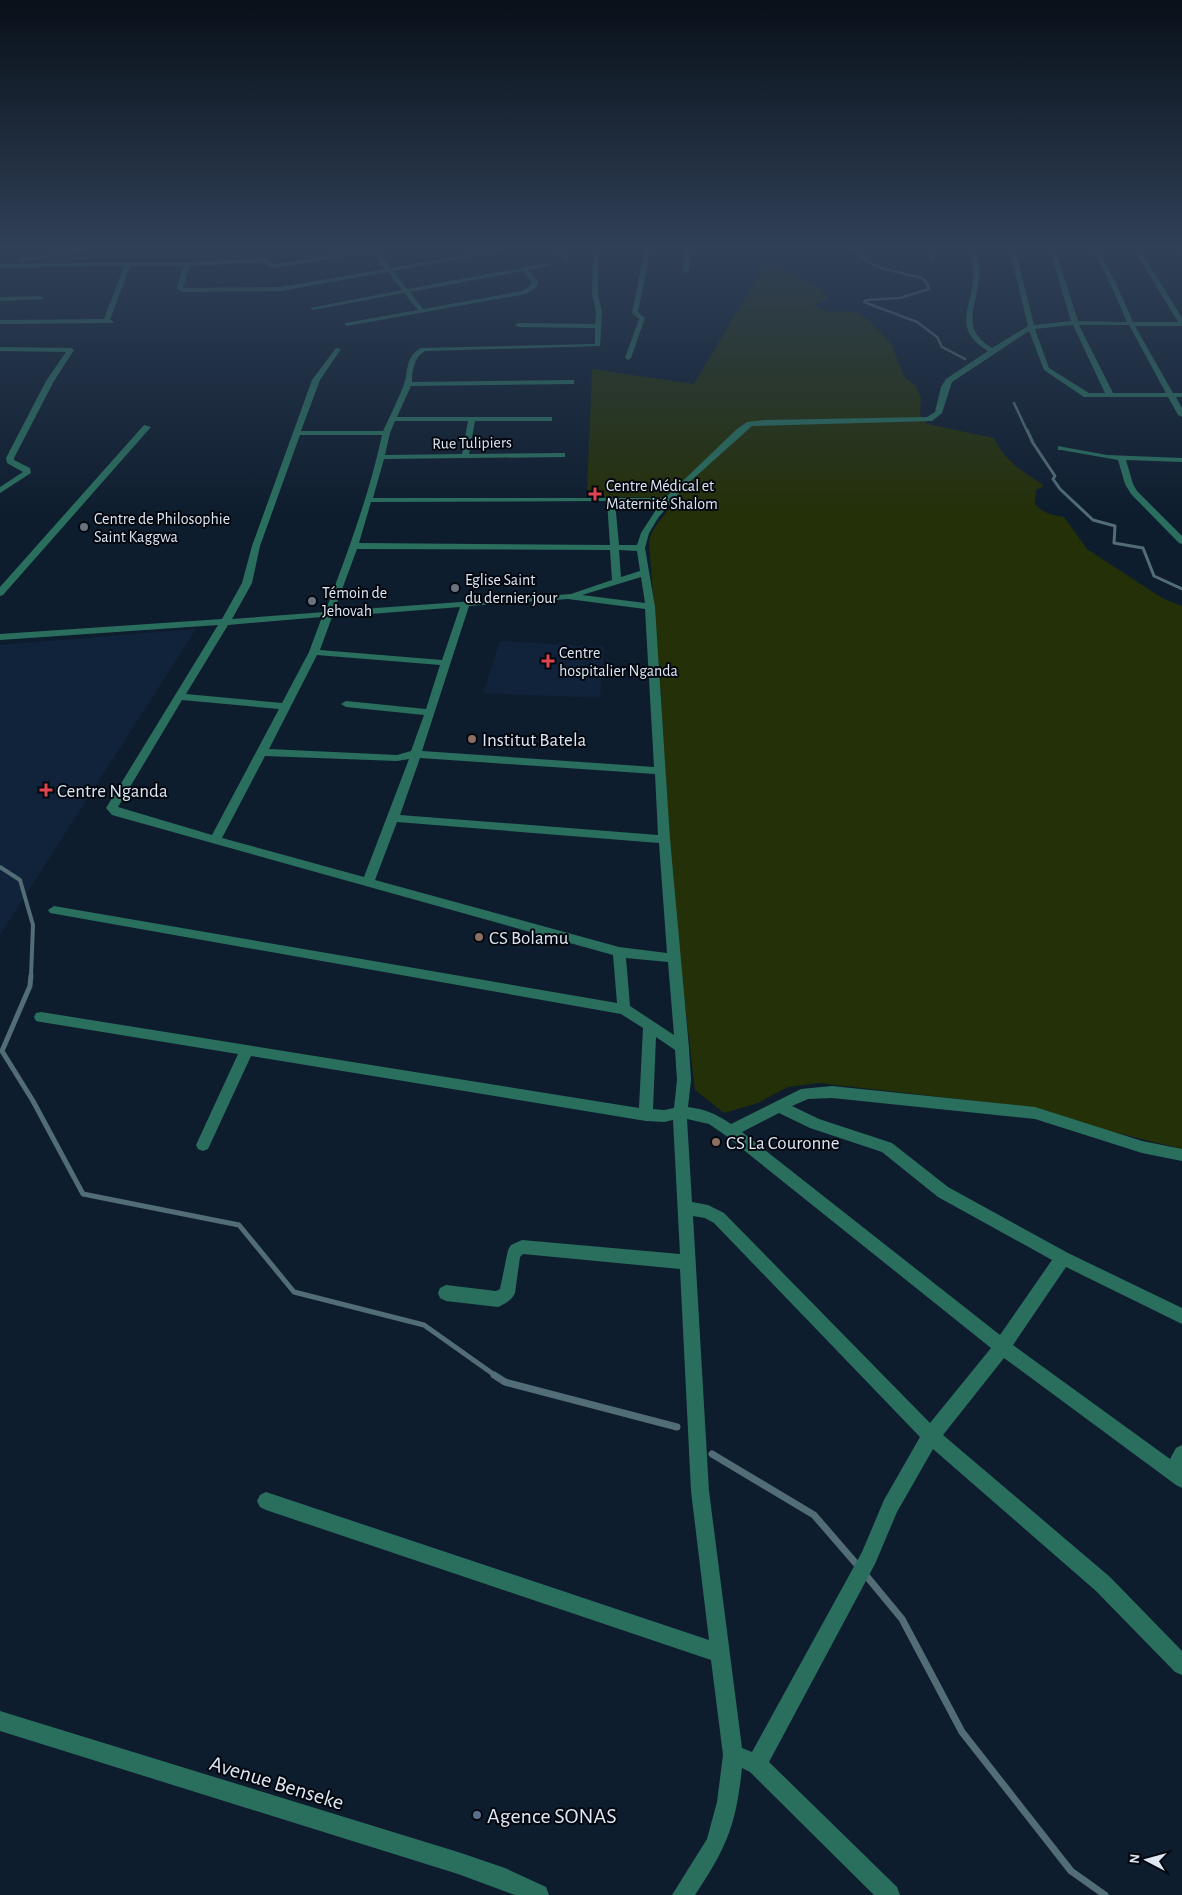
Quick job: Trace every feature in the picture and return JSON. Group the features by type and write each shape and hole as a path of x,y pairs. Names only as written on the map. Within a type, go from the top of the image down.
{"street":[{"path":"216,839 284,706 314,652 354,546 382,458 386,433 408,384 409,369 418,352 423,349 594,347 598,345 598,336"},
{"path":"628,358 636,336"},
{"path":"973,336 982,346 992,351"},
{"path":"684,1895 714,1845 721,1828 729,1791 733,1755 700,1491 680,1112 684,1080 664,839 650,607 641,548 642,539 648,524 667,500 740,431 750,424 764,422 929,419 938,413 946,384 1014,336"},
{"path":"1034,336 1046,369 1081,392 1092,395 1182,395"},
{"path":"1082,336 1098,366 1110,395"},
{"path":"1137,336 1182,416"},
{"path":"0,349 65,348 71,350 50,381 10,458 10,461 27,470 27,473 0,491"},
{"path":"338,349 316,380 256,546 247,583 226,622 112,808 116,812 619,952 673,958"},
{"path":"408,384 571,382"},
{"path":"465,456 472,419"},
{"path":"392,420 549,419"},
{"path":"0,593 147,427"},
{"path":"296,433 386,433"},
{"path":"1061,448 1121,458 1182,460"},
{"name":"Rue Tulipiers","path":"382,458 562,455"},
{"path":"1121,458 1129,484 1134,492 1182,541"},
{"path":"611,499 617,581"},
{"path":"369,500 667,500"},
{"path":"354,546 641,548"},
{"path":"568,596 644,573"},
{"path":"0,637 568,596 650,607"},
{"path":"368,882 393,818 430,712 464,605"},
{"path":"314,652 447,662"},
{"path":"180,697 284,706"},
{"path":"346,704 430,712"},
{"path":"262,752 397,758 415,754 660,771"},
{"path":"393,818 664,839"},
{"path":"54,910 624,1009 682,1048"},
{"path":"619,952 624,1009"},
{"path":"41,1017 646,1115 664,1116 680,1112 707,1117 730,1131 1002,1347 1177,1475 1182,1454"},
{"path":"646,1115 650,1025"},
{"path":"203,1145 247,1050"},
{"path":"730,1131 806,1093 832,1092 1020,1110 1054,1118 1142,1147 1182,1155"},
{"path":"778,1106 815,1124 887,1147 943,1192 1063,1258 1182,1316"},
{"path":"685,1207 708,1212 719,1218 931,1436 1103,1584 1182,1664"},
{"path":"446,1294 503,1297 507,1294 513,1256 516,1250 522,1247 688,1262"},
{"path":"757,1764 869,1558 890,1506 931,1436 1002,1347 1063,1258"},
{"path":"266,1501 720,1653"},
{"name":"Avenue Benseke","path":"0,1722 458,1863 505,1879 538,1895"},
{"path":"733,1755 757,1764 889,1895"}],"shaded area":[{"name":"Centre Nganda","path":"196,629 0,935 0,645"},
{"name":"Centre hospitalier Nganda","path":"500,641 604,647 600,698 483,693"}],"green space":[{"path":"722,336 884,336 892,345 904,377 916,386 921,398 920,414 927,424 994,438 1010,461 1044,486 1036,490 1035,504 1041,510 1064,517 1087,549 1162,598 1182,606 1182,1149 1101,1129 1037,1108 819,1083 788,1087 758,1103 724,1113 695,1090 673,901 660,682 649,542 653,530 675,498 604,497 604,493 587,492 592,369 694,384"}],"waterway":[{"path":"936,336 942,347 965,359"},
{"path":"1014,403 1027,431"},
{"path":"1027,430 1033,443 1055,476 1053,479 1060,489 1093,520 1115,526 1114,543 1143,548 1154,576 1182,589"},
{"path":"0,867 20,880 33,925 31,976"},
{"path":"31,975 30,986 2,1051 33,1101 83,1194 239,1225 294,1292 424,1325 496,1376"},
{"path":"494,1375 505,1382 677,1427"},
{"path":"712,1454 814,1515 859,1567"},
{"path":"864,1573 902,1619 962,1732 1071,1871 1105,1895"}],"place":[{"name":"Centre Médical et Maternité Shalom","path":"595,494"},
{"name":"Centre de Philosophie Saint Kaggwa","path":"84,527"},
{"name":"Eglise Saint du dernier jour","path":"455,588"},
{"name":"Témoin de Jehovah","path":"312,601"},
{"name":"Centre hospitalier Nganda","path":"548,661"},
{"name":"Institut Batela","path":"472,739"},
{"name":"Centre Nganda","path":"46,790"},
{"name":"CS Bolamu","path":"479,937"},
{"name":"CS La Couronne","path":"716,1142"},
{"name":"Agence SONAS","path":"477,1815"}]}
